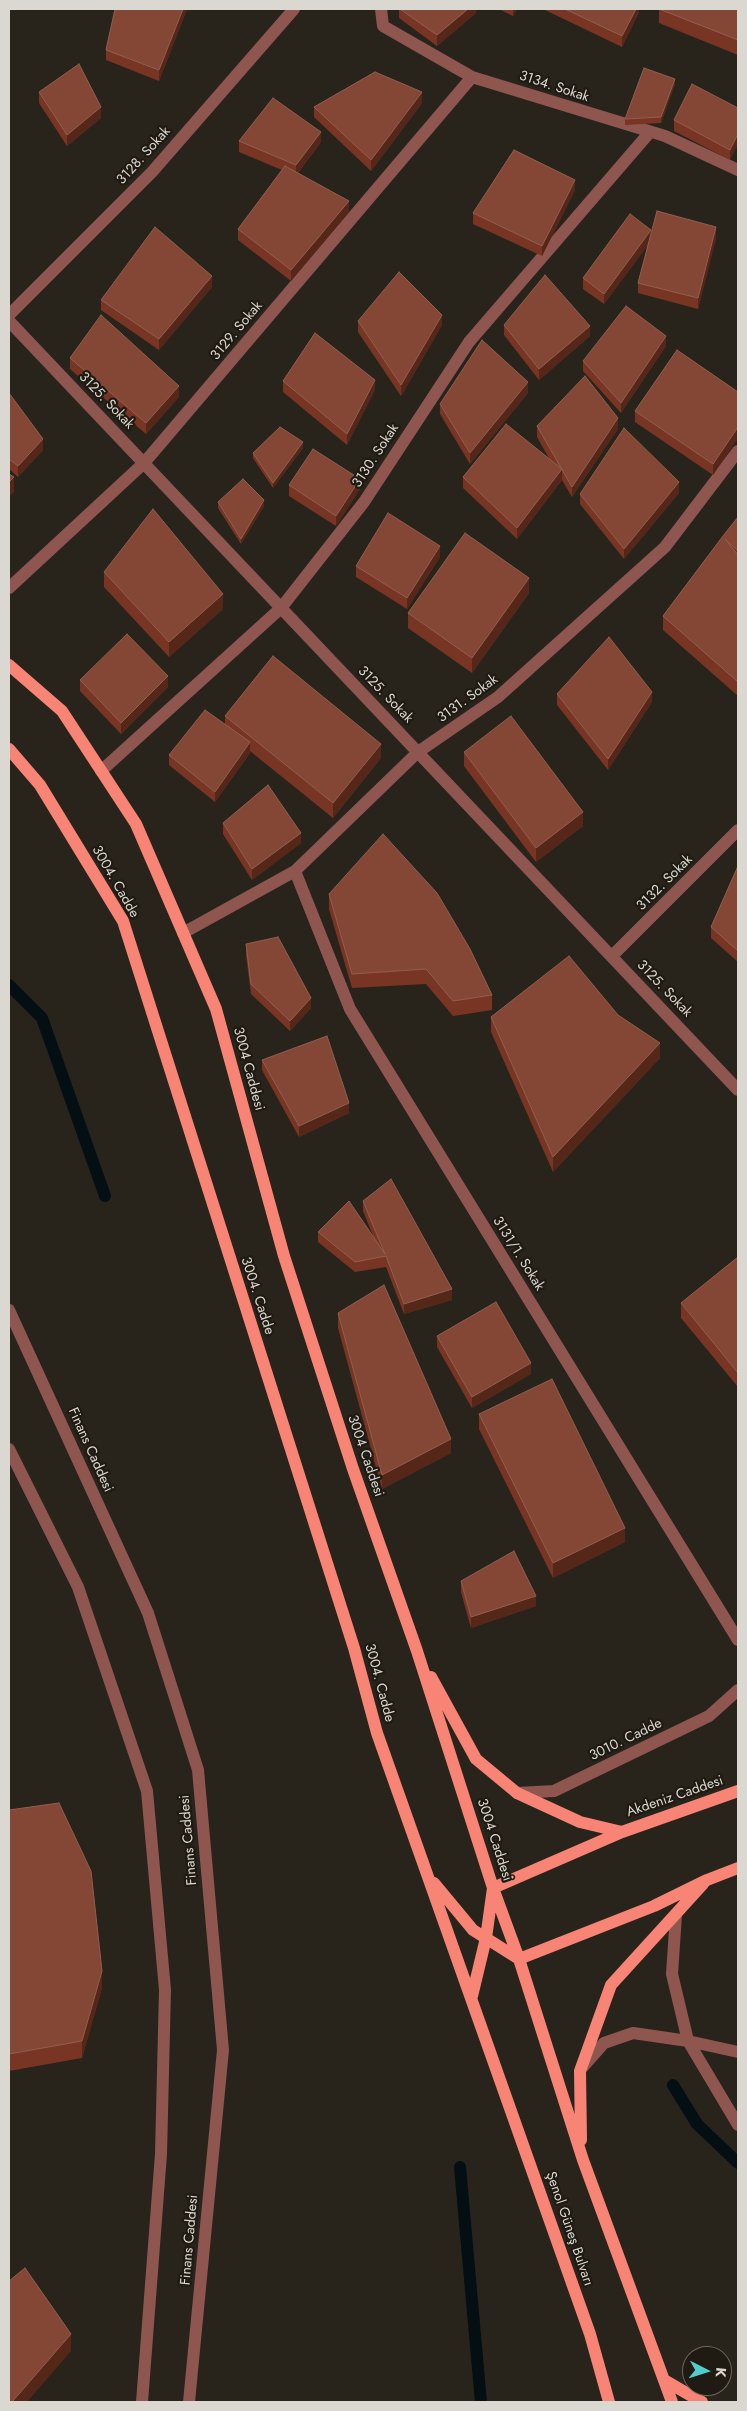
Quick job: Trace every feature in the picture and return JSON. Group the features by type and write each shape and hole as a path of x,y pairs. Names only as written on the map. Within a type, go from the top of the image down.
{"main road":[{"path":"9,665 62,712 101,771"},
{"name":"3004. Cadde","path":"9,750 40,785 123,921 354,1648 377,1733 428,1876"},
{"name":"3004 Caddesi","path":"101,771 136,824 216,1009 284,1256 353,1469 417,1650 583,2160"},
{"path":"417,1650 476,1759 516,1793 580,1822 622,1832"},
{"name":"Akdeniz Caddesi","path":"493,1888 622,1832 738,1791"},
{"path":"428,1876 473,1930 519,1959 654,1906 706,1880 738,1868"},
{"path":"428,1876 472,1996"},
{"path":"672,2402 583,2160 580,2071 611,1985 706,1880"},
{"path":"472,1996 486,1938 493,1888"},
{"name":"Şenol Güneş Bulvarı","path":"472,1996 590,2334 609,2402"},
{"path":"664,2380 702,2402"}],"street":[{"name":"3128. Sokak","path":"9,315 152,172 294,9"},
{"name":"3134. Sokak","path":"381,9 383,26 472,77 665,136 738,170"},
{"name":"3129. Sokak","path":"9,588 144,463 472,77"},
{"name":"3130. Sokak","path":"101,771 282,608 364,502 468,342 650,132"},
{"name":"3125. Sokak","path":"9,321 738,1090"},
{"name":"3131. Sokak","path":"183,933 295,871 418,752 498,697 665,547 738,451"},
{"name":"3132. Sokak","path":"612,956 738,830"},
{"name":"3131/1. Sokak","path":"295,871 350,1009 738,1640"},
{"name":"Finans Caddesi","path":"9,1310 148,1613 198,1770 223,2050 190,2402"},
{"path":"9,1448 78,1587 147,1791 165,1990 161,2154 142,2402"},
{"name":"3010. Cadde","path":"516,1793 554,1791 709,1716 738,1690"},
{"path":"676,1915 672,1974 688,2041 738,2125"},
{"path":"580,2071 604,2043 634,2033 688,2041 738,2052"}],"building":[{"path":"115,9 183,9 159,70 106,50"},
{"path":"400,9 468,9 437,35"},
{"path":"565,9 636,9 622,36"},
{"path":"659,9 738,9 738,40"},
{"path":"79,64 101,107 67,135 39,92"},
{"path":"644,68 675,79 661,117 625,119"},
{"path":"375,72 422,92 371,160 314,107"},
{"path":"692,84 738,108 738,134 730,150 674,120"},
{"path":"273,98 321,132 296,165 239,141"},
{"path":"514,150 575,180 542,246 473,213"},
{"path":"285,166 349,201 291,270 238,229"},
{"path":"657,211 716,227 698,298 638,283"},
{"path":"630,214 651,230 604,294 583,278"},
{"path":"155,227 212,276 159,339 101,300"},
{"path":"399,272 442,315 401,385 358,321"},
{"path":"545,275 590,326 539,369 504,325"},
{"path":"626,306 666,336 621,403 583,361"},
{"path":"101,315 179,386 146,423 70,358"},
{"path":"315,333 375,380 347,434 283,381"},
{"path":"482,340 528,382 470,453 440,404"},
{"path":"677,350 738,392 738,427 713,464 635,411"},
{"path":"585,376 618,418 572,487 537,426"},
{"path":"9,393 43,439 18,466 9,459"},
{"path":"506,424 562,469 517,528 463,477"},
{"path":"280,427 303,442 273,483 253,453"},
{"path":"624,428 679,482 624,549 580,494"},
{"path":"313,449 360,479 336,516 289,485"},
{"path":"9,474 14,477 9,482"},
{"path":"243,479 264,500 241,539 218,502"},
{"path":"153,509 223,594 169,642 104,572"},
{"path":"388,513 440,546 407,598 356,566"},
{"path":"738,517 738,551 725,539 738,555 738,682 663,616"},
{"path":"465,533 529,578 472,658 408,613"},
{"path":"127,634 168,676 121,723 80,680"},
{"path":"609,637 652,692 608,759 557,694"},
{"path":"273,656 381,744 333,803 225,716"},
{"path":"205,710 250,742 215,792 169,755"},
{"path":"511,716 583,812 536,848 464,752"},
{"path":"268,785 301,833 252,869 223,823"},
{"path":"383,834 437,893 470,949 492,995 453,1001 426,969 352,974 329,894"},
{"path":"738,866 738,951 711,927"},
{"path":"278,937 311,998 290,1021 251,984 246,944"},
{"path":"569,956 618,1015 660,1043 553,1157 491,1017"},
{"path":"327,1036 349,1103 299,1126 262,1060"},
{"path":"391,1179 452,1289 404,1304 386,1256 355,1262 318,1232 349,1201 385,1254 363,1201"},
{"path":"738,1257 738,1373 681,1303"},
{"path":"384,1285 451,1439 382,1475 338,1313"},
{"path":"496,1302 531,1363 472,1397 437,1336"},
{"path":"552,1379 625,1528 553,1563 479,1414"},
{"path":"514,1551 536,1596 471,1617 461,1581"},
{"path":"59,1803 91,1871 102,1971 82,2041 9,2054 9,1810"},
{"path":"25,2268 71,2334 12,2402 9,2402 9,2281"}],"waterway":[{"path":"9,985 42,1018 105,1196"},
{"path":"673,2085 697,2124 738,2163"},
{"path":"460,2167 481,2402"}]}
